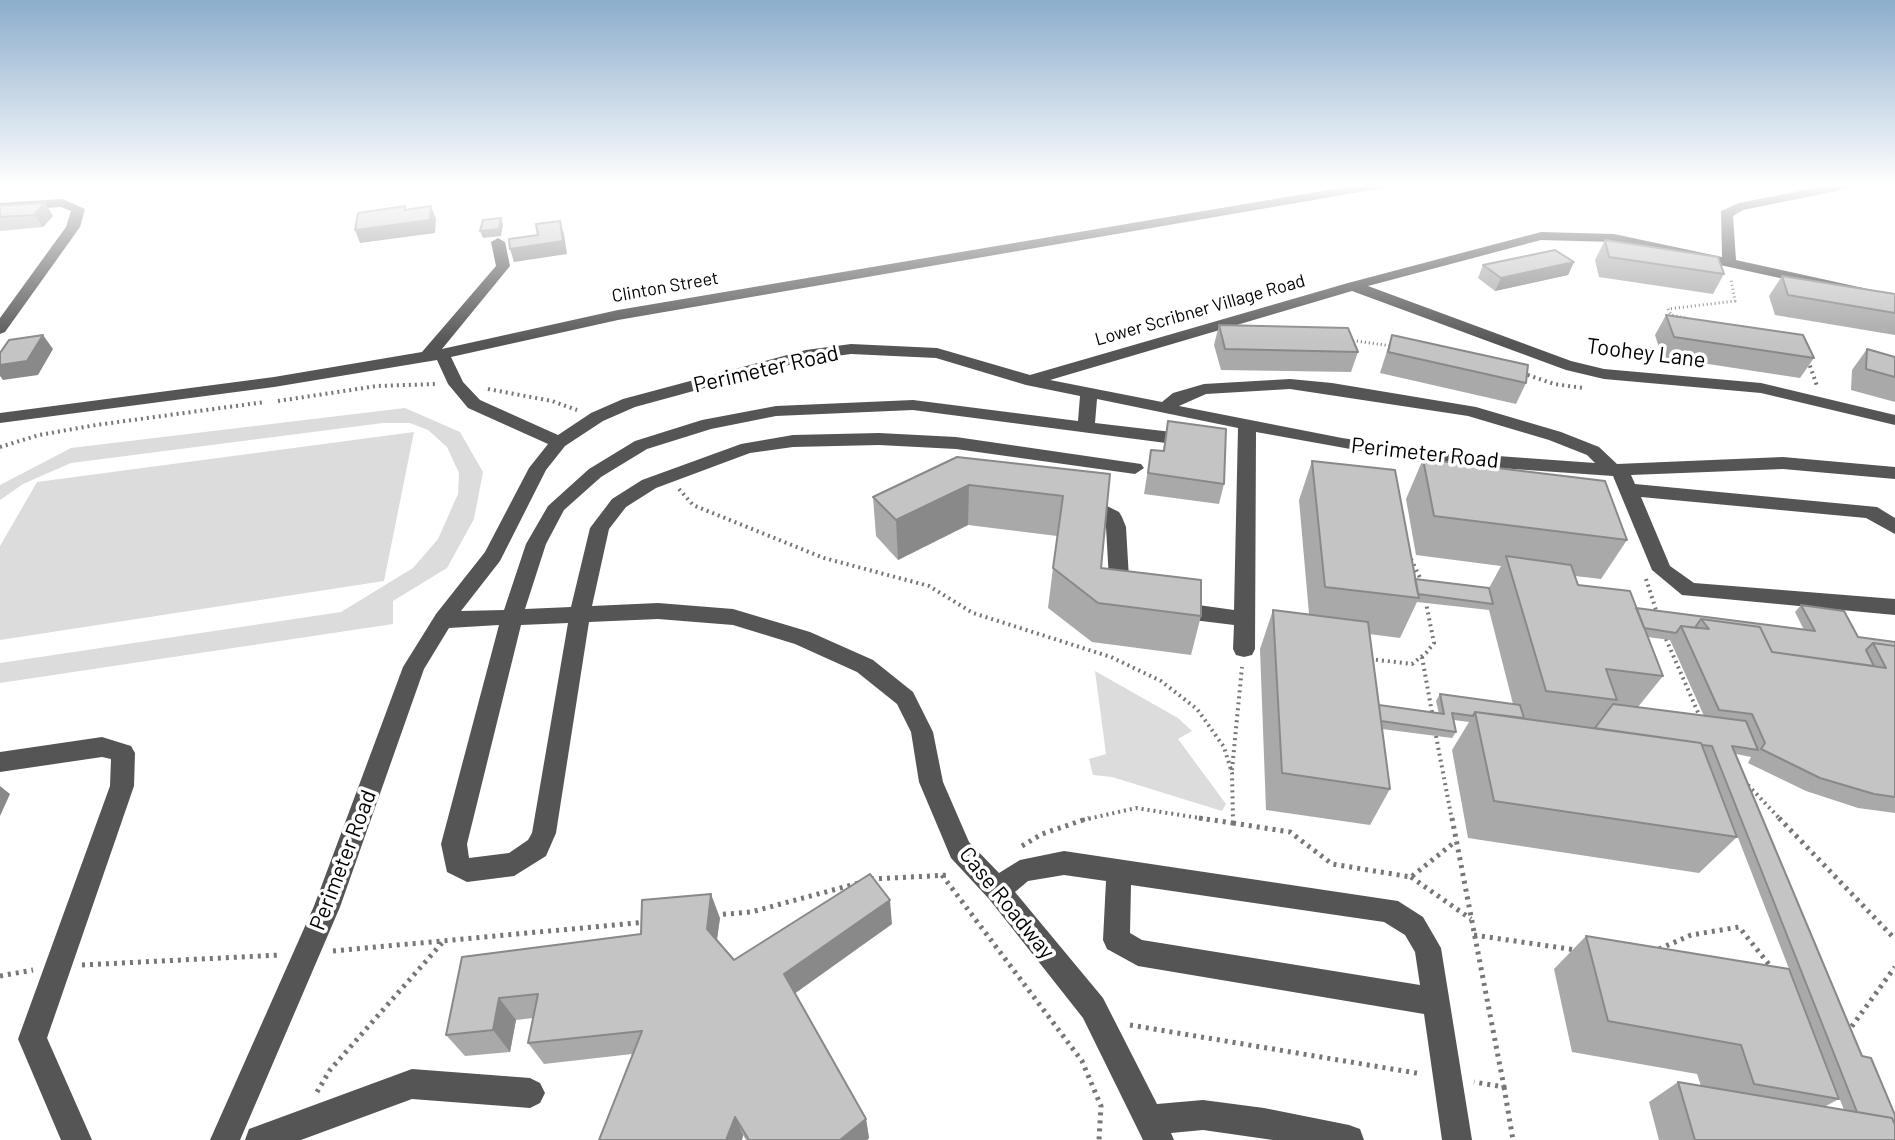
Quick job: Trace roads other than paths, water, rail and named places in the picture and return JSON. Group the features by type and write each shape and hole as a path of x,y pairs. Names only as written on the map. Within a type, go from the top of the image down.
{"street":[{"path":"0,329 66,237"},
{"name":"Clinton Street","path":"0,418 197,393 435,355 618,315 1073,237"},
{"name":"Lower Scribner Village Road","path":"1032,381 1353,286 1536,237"},
{"name":"Lower Scribner Village Road","path":"1585,237 1614,238 1895,299"},
{"path":"1727,237 1729,263"},
{"path":"498,242 503,266 435,355 474,404 559,442"},
{"name":"Toohey Lane","path":"1353,286 1566,365 1604,374 1761,388 1895,420"},
{"name":"Perimeter Road","path":"225,1140 327,907 414,667 443,620 493,556 538,468 559,442 597,417 629,403 806,355 851,349 937,353 1032,381 1342,444 1428,457 1616,470 1722,463 1783,463 1895,473"},
{"path":"1167,407 1179,397 1204,389 1290,384 1470,411 1555,436 1593,451 1616,470 1629,490 1662,570 1689,590 1895,607"},
{"path":"1086,427 1089,391"},
{"path":"1135,468 956,443 879,439 807,441 747,448 668,476 619,503 600,528 580,614 544,833 537,848 514,864 467,870 456,864 454,844 512,617 536,544 557,506 595,473 641,445 708,424 776,411 857,405 913,405 1203,442"},
{"path":"1244,649 1247,423"},
{"path":"1075,459 1068,487 1112,517 1116,527 1119,580 1126,592 1147,604 1245,619"},
{"path":"1629,490 1870,512 1895,527"},
{"name":"Case Roadway","path":"443,620 658,611 733,617 802,638 865,666 905,698 922,732 931,782 960,850 1093,1008 1155,1130"},
{"path":"0,762 102,747 123,753 122,786 32,1039 77,1140"},
{"path":"990,882 1038,866 1064,863 1389,910 1414,926 1428,948 1457,1140"},
{"path":"1119,871 1116,940 1138,953 1436,1002"},
{"path":"260,1140 412,1084 530,1093"},
{"path":"1155,1130 1203,1115 1264,1123 1349,1140"}]}
